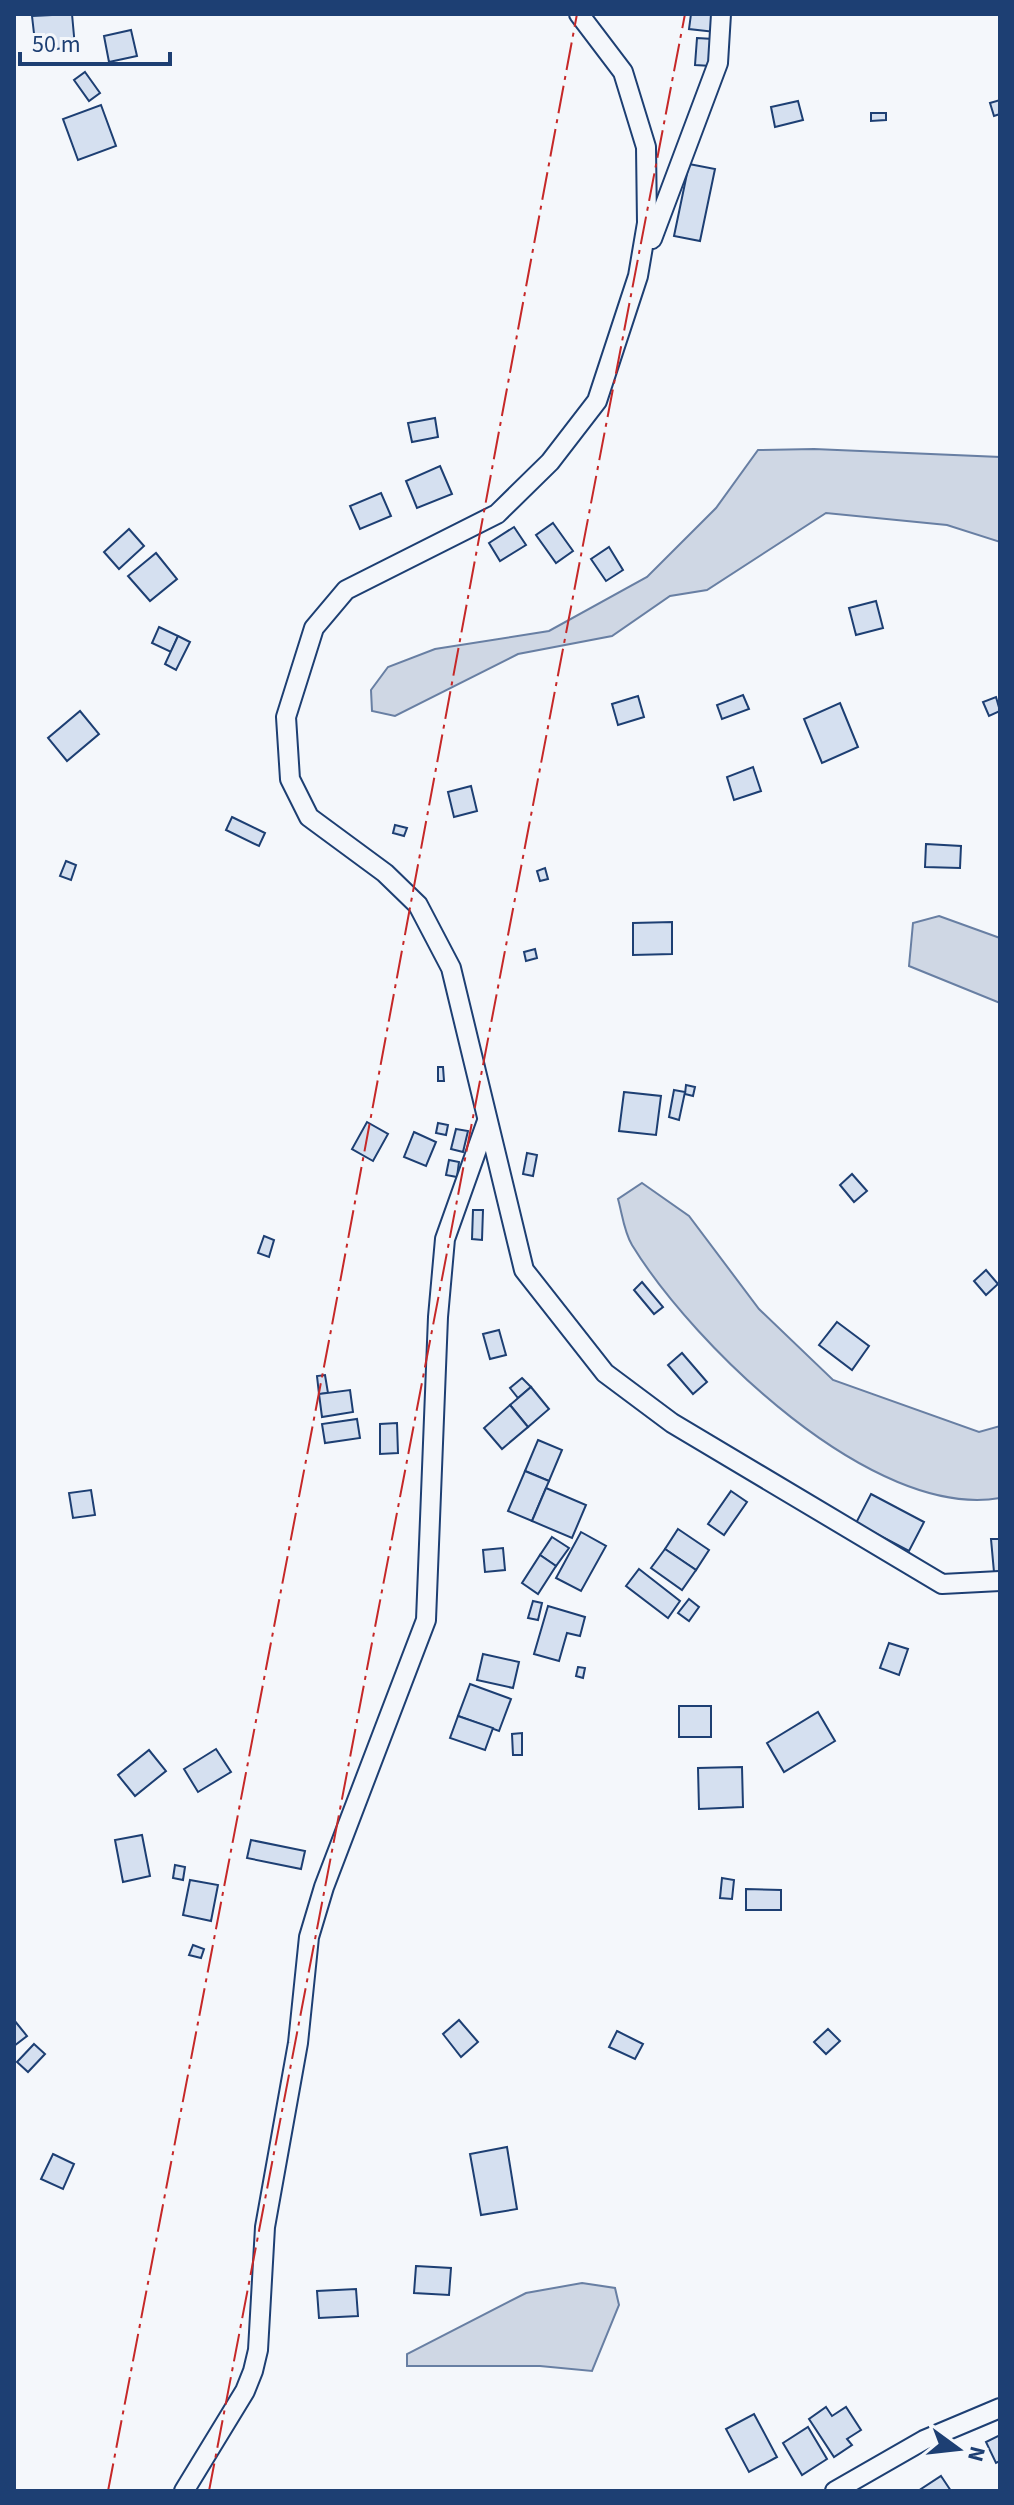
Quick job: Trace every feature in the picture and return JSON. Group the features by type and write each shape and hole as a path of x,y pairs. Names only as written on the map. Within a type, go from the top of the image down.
{"street":[{"path":"579,14 623,72 646,147 647,223 638,276"},
{"path":"721,14 718,63 638,276 597,401 550,462 497,514 433,550 346,590 314,628 286,717 290,779 309,817 385,873 418,905 451,968 524,1270 605,1373 672,1423 942,1584 1000,1581"},
{"path":"184,2491 245,2391 253,2371 258,2350 265,2227 298,2043 309,1937 324,1887 426,1620 437,1333 445,1239 487,1121"},
{"path":"835,2491 924,2440 1000,2408"}],"shaded area":[{"path":"814,449 1000,457 1000,542 947,525 826,513 707,590 670,596 612,636 518,654 395,716 372,711 371,690 388,667 435,649 549,631 647,577 716,508 758,450"},
{"path":"939,916 1000,938 1000,1003 909,966 913,923"},
{"path":"642,1183 689,1216 759,1309 833,1380 979,1432 1000,1426 1000,1498 950,1498 898,1482 844,1454 792,1418 742,1375 660,1286 629,1240 618,1199"},
{"path":"582,2283 615,2288 619,2305 592,2371 540,2366 407,2366 407,2354 526,2293"}],"building":[{"path":"72,14 75,47 36,51 32,16"},
{"path":"691,14 716,14 715,32 689,29"},
{"path":"131,30 137,56 109,62 104,36"},
{"path":"697,38 713,39 711,66 695,65"},
{"path":"85,72 100,93 89,101 74,80"},
{"path":"1000,100 1000,114 994,116 990,103"},
{"path":"798,101 803,120 775,127 771,107"},
{"path":"101,105 116,146 78,160 63,119"},
{"path":"871,113 886,113 886,120 871,121"},
{"path":"689,164 715,169 700,241 674,236"},
{"path":"435,418 438,437 412,442 408,423"},
{"path":"440,466 452,494 417,508 406,481"},
{"path":"381,493 391,516 360,529 350,506"},
{"path":"553,523 573,551 556,563 536,535"},
{"path":"514,527 526,545 500,561 489,543"},
{"path":"129,529 144,546 119,569 104,552"},
{"path":"609,547 623,570 606,581 591,559"},
{"path":"156,553 177,579 150,601 128,576"},
{"path":"876,601 883,628 856,635 849,608"},
{"path":"159,627 178,636 171,652 152,643"},
{"path":"178,636 190,642 176,670 165,664"},
{"path":"743,695 749,709 722,719 717,705"},
{"path":"638,696 644,717 618,725 612,704"},
{"path":"996,697 1000,711 989,716 983,702"},
{"path":"840,703 858,747 822,763 804,719"},
{"path":"80,711 99,734 67,761 48,738"},
{"path":"753,767 761,791 734,800 727,777"},
{"path":"471,786 477,811 454,817 448,792"},
{"path":"232,817 265,833 259,846 226,830"},
{"path":"395,825 407,828 404,836 393,833"},
{"path":"926,844 961,846 960,868 925,867"},
{"path":"66,861 76,865 71,880 60,876"},
{"path":"545,868 548,879 540,881 537,871"},
{"path":"672,922 672,954 633,955 633,923"},
{"path":"535,949 537,958 526,961 524,952"},
{"path":"438,1067 443,1067 444,1081 438,1081"},
{"path":"686,1085 695,1087 693,1096 685,1094"},
{"path":"674,1090 685,1092 679,1120 669,1117"},
{"path":"624,1092 661,1096 656,1135 619,1131"},
{"path":"367,1122 388,1134 373,1161 352,1149"},
{"path":"438,1123 448,1125 446,1135 436,1133"},
{"path":"456,1129 468,1131 463,1152 451,1149"},
{"path":"414,1132 436,1142 426,1166 404,1157"},
{"path":"527,1153 537,1155 533,1176 523,1174"},
{"path":"449,1160 459,1162 457,1177 446,1175"},
{"path":"852,1174 867,1191 854,1202 840,1185"},
{"path":"473,1210 483,1210 482,1240 472,1239"},
{"path":"264,1236 274,1240 269,1257 258,1253"},
{"path":"986,1270 998,1284 986,1295 974,1281"},
{"path":"642,1282 663,1307 654,1314 634,1290"},
{"path":"837,1322 869,1346 852,1370 819,1345"},
{"path":"499,1330 506,1355 490,1359 483,1334"},
{"path":"682,1353 707,1382 693,1394 668,1365"},
{"path":"325,1375 328,1393 319,1394 317,1376"},
{"path":"522,1378 531,1387 518,1398 510,1388"},
{"path":"531,1387 549,1409 528,1427 510,1405"},
{"path":"350,1390 353,1412 322,1417 319,1394"},
{"path":"510,1405 528,1427 502,1449 484,1428"},
{"path":"357,1419 360,1438 325,1443 322,1424"},
{"path":"397,1423 398,1453 380,1454 380,1424"},
{"path":"538,1440 562,1450 549,1481 525,1471"},
{"path":"525,1471 549,1481 532,1521 508,1511"},
{"path":"546,1488 586,1505 572,1538 532,1521"},
{"path":"91,1490 95,1515 73,1518 69,1493"},
{"path":"731,1491 747,1502 724,1535 708,1524"},
{"path":"871,1494 924,1522 909,1551 856,1523"},
{"path":"678,1529 709,1550 696,1570 665,1549"},
{"path":"581,1532 606,1546 581,1591 556,1578"},
{"path":"552,1537 569,1548 556,1566 540,1555"},
{"path":"991,1539 1000,1539 1000,1571 994,1572"},
{"path":"503,1548 505,1570 485,1572 483,1550"},
{"path":"665,1549 696,1570 682,1590 651,1568"},
{"path":"540,1555 556,1566 538,1594 522,1583"},
{"path":"639,1569 680,1601 668,1618 626,1586"},
{"path":"689,1599 699,1607 689,1621 678,1613"},
{"path":"533,1601 542,1603 538,1620 528,1618"},
{"path":"548,1606 585,1617 580,1636 567,1633 559,1661 534,1654"},
{"path":"889,1643 908,1649 899,1675 880,1668"},
{"path":"483,1654 519,1662 513,1688 477,1680"},
{"path":"578,1667 585,1668 583,1678 576,1676"},
{"path":"470,1684 511,1699 499,1731 458,1716"},
{"path":"679,1706 711,1706 711,1737 679,1737"},
{"path":"818,1712 835,1741 784,1772 767,1743"},
{"path":"458,1716 493,1728 485,1750 450,1738"},
{"path":"522,1733 522,1755 513,1755 512,1734"},
{"path":"216,1749 231,1772 198,1792 184,1769"},
{"path":"149,1750 166,1771 135,1796 118,1775"},
{"path":"742,1767 743,1807 699,1809 698,1768"},
{"path":"142,1835 150,1876 123,1882 115,1840"},
{"path":"251,1840 305,1851 301,1869 247,1858"},
{"path":"175,1865 185,1867 183,1880 173,1878"},
{"path":"722,1878 734,1880 732,1899 720,1898"},
{"path":"190,1880 218,1885 211,1921 183,1915"},
{"path":"746,1889 781,1890 781,1910 746,1910"},
{"path":"193,1945 204,1949 201,1958 189,1955"},
{"path":"14,2020 27,2036 14,2046"},
{"path":"459,2020 478,2042 461,2057 443,2034"},
{"path":"828,2029 840,2041 826,2054 814,2042"},
{"path":"617,2031 643,2044 635,2059 609,2047"},
{"path":"34,2044 45,2054 28,2072 17,2062"},
{"path":"507,2147 517,2209 481,2215 470,2154"},
{"path":"53,2154 74,2164 63,2189 41,2179"},
{"path":"416,2266 451,2268 449,2295 414,2293"},
{"path":"356,2289 358,2316 319,2318 317,2291"},
{"path":"826,2407 832,2416 846,2407 861,2430 847,2439 852,2445 834,2457 809,2419"},
{"path":"754,2414 777,2457 749,2472 726,2429"},
{"path":"808,2427 827,2459 802,2475 783,2443"},
{"path":"1000,2435 1000,2461 996,2463 986,2442"},
{"path":"941,2476 951,2491 918,2491"}],"power":[{"path":"108,2491 332,1325 577,14"},
{"path":"209,2491 685,14"}]}
